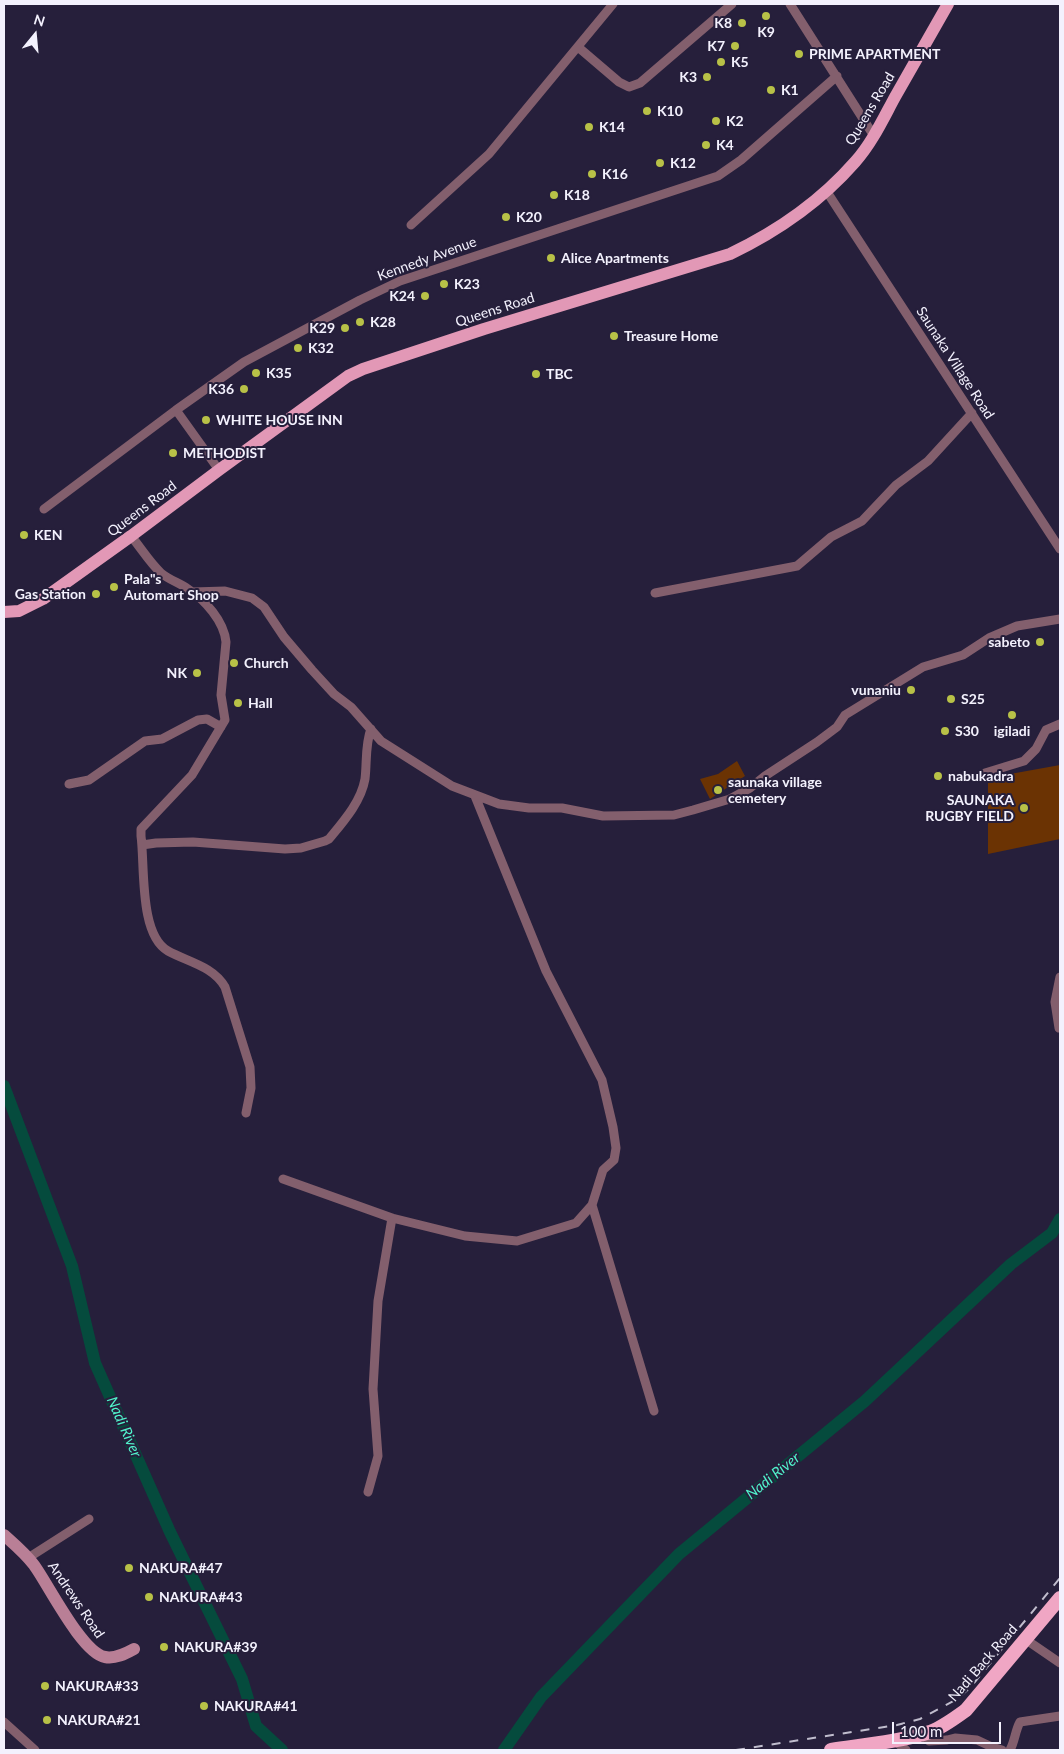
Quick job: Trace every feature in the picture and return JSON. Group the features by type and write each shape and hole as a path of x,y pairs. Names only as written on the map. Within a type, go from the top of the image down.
{"highway":[{"name":"Nadi Back Road","path":"831,1750 920,1734 949,1722 966,1710 1060,1598"}],"main road":[{"name":"Queens Road","path":"4,612 19,611 32,606 131,536 348,376 363,369 484,329 730,254 762,238 791,220 827,192 856,160 874,136 948,4"},
{"name":"Andrews Road","path":"4,1535 28,1558 90,1649 105,1657 115,1657 134,1649"}],"street":[{"path":"411,225 489,154 613,4"},
{"path":"578,47 619,82 629,87 640,82 732,4"},
{"path":"790,4 874,136"},
{"name":"Kennedy Avenue","path":"44,509 176,410 244,362 360,300 400,281 718,176 742,160 837,76"},
{"name":"Saunaka Village Road","path":"827,192 1060,549"},
{"path":"176,410 220,470"},
{"path":"655,593 797,566 831,537 862,521 896,485 928,460 972,413"},
{"path":"131,536 162,574 192,592 216,617 225,633 226,642 221,695 225,720 192,775 141,829 148,918 153,936 167,950 215,974 225,987 250,1067 251,1088 246,1113"},
{"path":"192,592 225,591 252,598 264,607 284,637 312,670 334,694 351,707 381,741 452,786 499,804 529,808 562,808 602,816 674,815 730,799 750,788 831,732 845,715 923,667 962,655 989,638 1017,626 1060,619"},
{"path":"69,784 89,780 145,741 162,739 198,720 207,719 221,727"},
{"path":"985,773 1024,761 1036,750 1046,730 1060,724"},
{"path":"142,845 193,842 285,849 301,848 329,839 346,818 362,789 371,729"},
{"path":"283,1179 392,1218 465,1236 517,1241 576,1223 592,1205 603,1170 614,1160 616,1148 602,1080 546,971 475,796"},
{"path":"1059,1028 1055,1002 1060,978"},
{"path":"592,1205 654,1411"},
{"path":"368,1492 378,1456 373,1389 378,1301 392,1218"},
{"path":"28,1558 89,1519"},
{"path":"1025,1639 1060,1663"},
{"path":"1010,1750 1020,1722 1060,1716"},
{"path":"4,1722 35,1750"},
{"path":"920,1734 929,1740 955,1738 977,1740 1002,1750"},
{"path":"894,1740 906,1750"}],"shaded area":[{"name":"saunaka village cemetery","path":"737,761 745,776 710,799 700,779 718,774"},
{"name":"SAUNAKA RUGBY FIELD","path":"1060,765 1060,839 988,854 988,778"}],"waterway":[{"name":"Nadi River","path":"4,1086 72,1266 95,1363 170,1532 242,1679 256,1726 282,1750"},
{"name":"Nadi River","path":"504,1750 541,1697 679,1554 865,1401 1011,1264 1052,1233 1060,1219"}],"railway":[{"path":"736,1750 897,1725 920,1719 957,1699 970,1688 1060,1578"}],"place":[{"name":"K9","path":"766,16"},
{"name":"K8","path":"742,23"},
{"name":"K7","path":"735,46"},
{"name":"PRIME APARTMENT","path":"799,54"},
{"name":"K5","path":"721,62"},
{"name":"K3","path":"707,77"},
{"name":"K1","path":"771,90"},
{"name":"K10","path":"647,111"},
{"name":"K2","path":"716,121"},
{"name":"K14","path":"589,127"},
{"name":"K4","path":"706,145"},
{"name":"K12","path":"660,163"},
{"name":"K16","path":"592,174"},
{"name":"K18","path":"554,195"},
{"name":"K20","path":"506,217"},
{"name":"Alice Apartments","path":"551,258"},
{"name":"K23","path":"444,284"},
{"name":"K24","path":"425,296"},
{"name":"K28","path":"360,322"},
{"name":"K29","path":"345,328"},
{"name":"Treasure Home","path":"614,336"},
{"name":"K32","path":"298,348"},
{"name":"K35","path":"256,373"},
{"name":"TBC","path":"536,374"},
{"name":"K36","path":"244,389"},
{"name":"WHITE HOUSE INN","path":"206,420"},
{"name":"METHODIST","path":"173,453"},
{"name":"KEN","path":"24,535"},
{"name":"Pala\"s Automart Shop","path":"114,587"},
{"name":"Gas Station","path":"96,594"},
{"name":"sabeto","path":"1040,642"},
{"name":"Church","path":"234,663"},
{"name":"NK","path":"197,673"},
{"name":"vunaniu","path":"911,690"},
{"name":"S25","path":"951,699"},
{"name":"Hall","path":"238,703"},
{"name":"igiladi","path":"1012,715"},
{"name":"S30","path":"945,731"},
{"name":"nabukadra","path":"938,776"},
{"name":"saunaka village cemetery","path":"718,790"},
{"name":"SAUNAKA RUGBY FIELD","path":"1024,808"},
{"name":"NAKURA#47","path":"129,1568"},
{"name":"NAKURA#43","path":"149,1597"},
{"name":"NAKURA#39","path":"164,1647"},
{"name":"NAKURA#33","path":"45,1686"},
{"name":"NAKURA#41","path":"204,1706"},
{"name":"NAKURA#21","path":"47,1720"}]}
